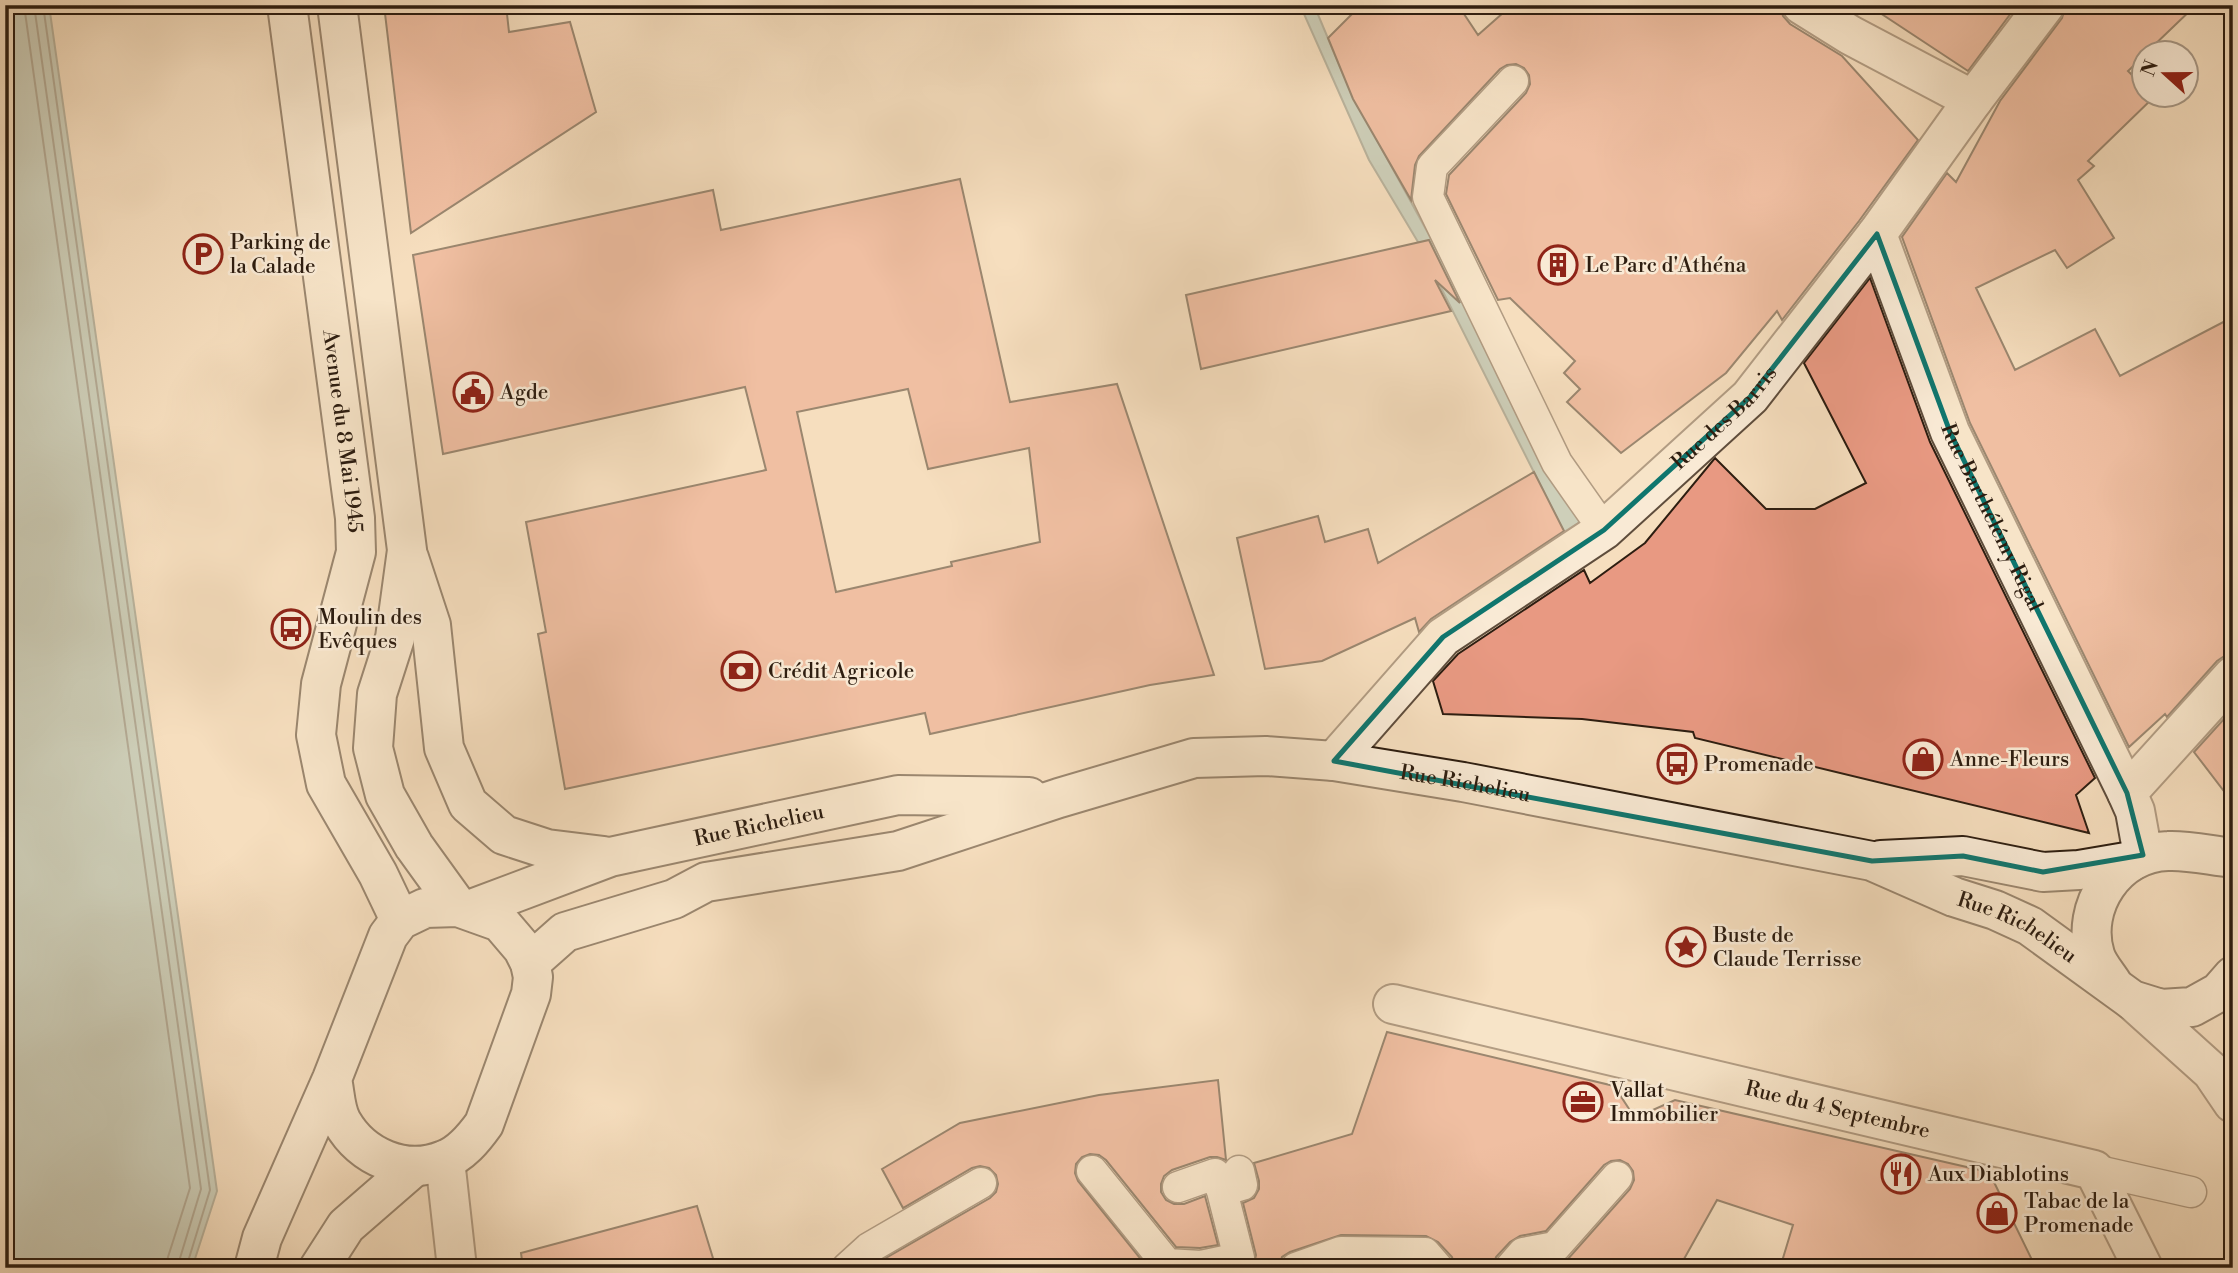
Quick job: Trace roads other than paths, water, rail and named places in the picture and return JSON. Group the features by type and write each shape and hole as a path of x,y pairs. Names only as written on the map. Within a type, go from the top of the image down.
{"main road":[{"name":"Avenue du 8 Mai 1945","path":"287,5 355,518 356,552 321,684 316,735 326,784 378,874 400,920"},
{"path":"337,5 407,550 431,625 444,748 468,804 504,835 547,849 610,857"},
{"path":"1802,5 1850,35 1973,100"},
{"name":"Rue des Barris","path":"1334,761 1443,637 1604,530 1750,397 1877,234 2045,5"},
{"name":"Rue Barthélémy Rigal","path":"1877,234 1950,432 2135,811 2137,858"},
{"path":"407,550 395,638 377,694 373,748 385,795 414,846 464,909"},
{"path":"2127,793 2233,676"},
{"name":"Rue Richelieu","path":"530,963 565,932 674,899 706,882 898,851 1059,798 1194,758 1266,756 1334,761 1463,782 1872,860 1962,856 2043,872 2079,870 2167,850 2233,858"},
{"name":"Rue Richelieu","path":"464,909 610,857 898,795 1059,798"},
{"path":"2191,853 2220,869 2233,885"},
{"path":"2137,858 2104,885 2091,920 2095,956 2123,994 2212,1072 2233,1103"},
{"name":"Rue Richelieu","path":"1872,860 1954,897 1995,910 2030,926 2123,994"},
{"path":"254,1268 262,1238 332,1079 388,936 400,920 425,908 464,909 500,922 523,949 533,977 531,994 484,1124 470,1142 430,1163 346,1226 319,1268"},
{"path":"2123,994 2161,1009 2192,1007 2219,992 2233,976"},
{"name":"Rue du 4 Septembre","path":"1393,1004 2094,1170"},
{"path":"332,1079 340,1120 358,1144 385,1161 430,1163"},
{"path":"430,1163 457,1268"},
{"path":"2094,1170 2143,1268"}],"lane":[{"path":"1513,81 1432,167 1428,197 1557,463 1604,530"},
{"path":"2094,1170 2191,1192"},
{"path":"1092,1171 1167,1264 1201,1266 1248,1263 1230,1181 1215,1174 1178,1187"},
{"path":"1510,1268 1523,1253 1555,1247 1617,1177"},
{"path":"847,1268 869,1248 981,1183"},
{"path":"1296,1268 1342,1252 1369,1252 1425,1253 1438,1268"}],"water":[{"path":"5,5 49,5 217,1191 192,1268 5,1268"},
{"path":"1300,5 1314,5 1343,74 1372,131 1580,522 1564,532 1418,242 1369,160"}],"place":[{"name":"Parking de la Calade","path":"203,254"},
{"name":"Le Parc d'Athéna","path":"1558,265"},
{"name":"Agde","path":"473,392"},
{"name":"Moulin des Evêques","path":"291,629"},
{"name":"Crédit Agricole","path":"741,671"},
{"name":"Anne-Fleurs","path":"1923,759"},
{"name":"Promenade","path":"1677,764"},
{"name":"Buste de Claude Terrisse","path":"1686,947"},
{"name":"Vallat Immobilier","path":"1583,1102"},
{"name":"Aux Diablotins","path":"1901,1174"},
{"name":"Tabac de la Promenade","path":"1997,1213"}]}
